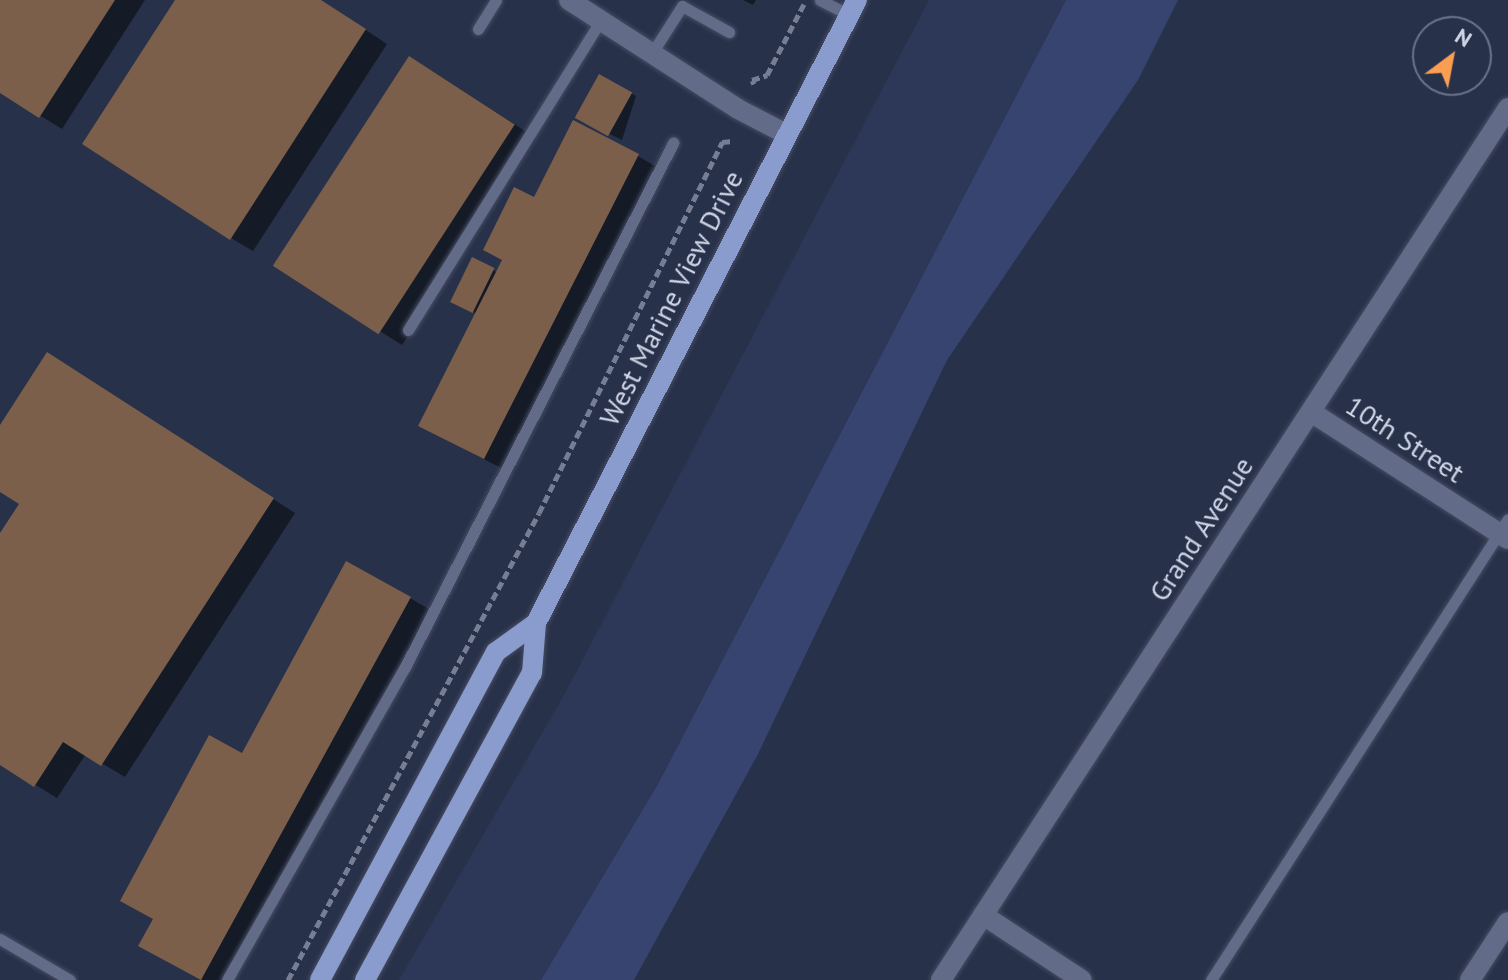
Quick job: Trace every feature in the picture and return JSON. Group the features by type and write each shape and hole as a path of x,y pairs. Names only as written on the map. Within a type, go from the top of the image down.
{"main road":[{"name":"West Marine View Drive","path":"365,980 532,673 536,623 853,8"},
{"name":"West Marine View Drive","path":"320,980 496,652 536,623"}],"street":[{"path":"569,0 786,134"},
{"name":"Grand Avenue","path":"941,980 1508,108"},
{"name":"10th Street","path":"1311,412 1505,530"},
{"path":"983,915 1082,980"},
{"path":"1470,980 1508,922"}],"lane":[{"path":"478,29 496,0"},
{"path":"820,0 853,8"},
{"path":"652,53 681,3 729,32"},
{"path":"408,330 601,20"},
{"path":"227,980 405,667 673,143"},
{"path":"1211,980 1505,530"},
{"path":"0,939 70,980"}],"path":[{"path":"754,84 752,80 767,75 771,62 807,0"},
{"path":"288,980 539,513 722,142 733,141"}],"shaded area":[{"path":"929,0 1066,0 658,784 541,980 399,980 563,697"},
{"path":"1066,0 1178,0 1138,80 947,360 757,756 634,980 541,980 658,784"}],"building":[{"path":"0,0 115,0 39,118 0,93"},
{"path":"175,0 321,0 366,29 230,240 82,144"},
{"path":"409,56 515,125 379,334 273,266"},
{"path":"599,74 632,92 608,136 575,118"},
{"path":"573,120 639,154 484,459 418,426 502,260 483,250 514,187 534,197"},
{"path":"472,257 494,268 473,313 450,302"},
{"path":"47,352 274,498 101,766 63,742 34,787 0,765 0,533 19,504 0,492 0,425"},
{"path":"346,561 411,597 201,980 138,946 153,919 120,901 209,735 242,753"}]}
